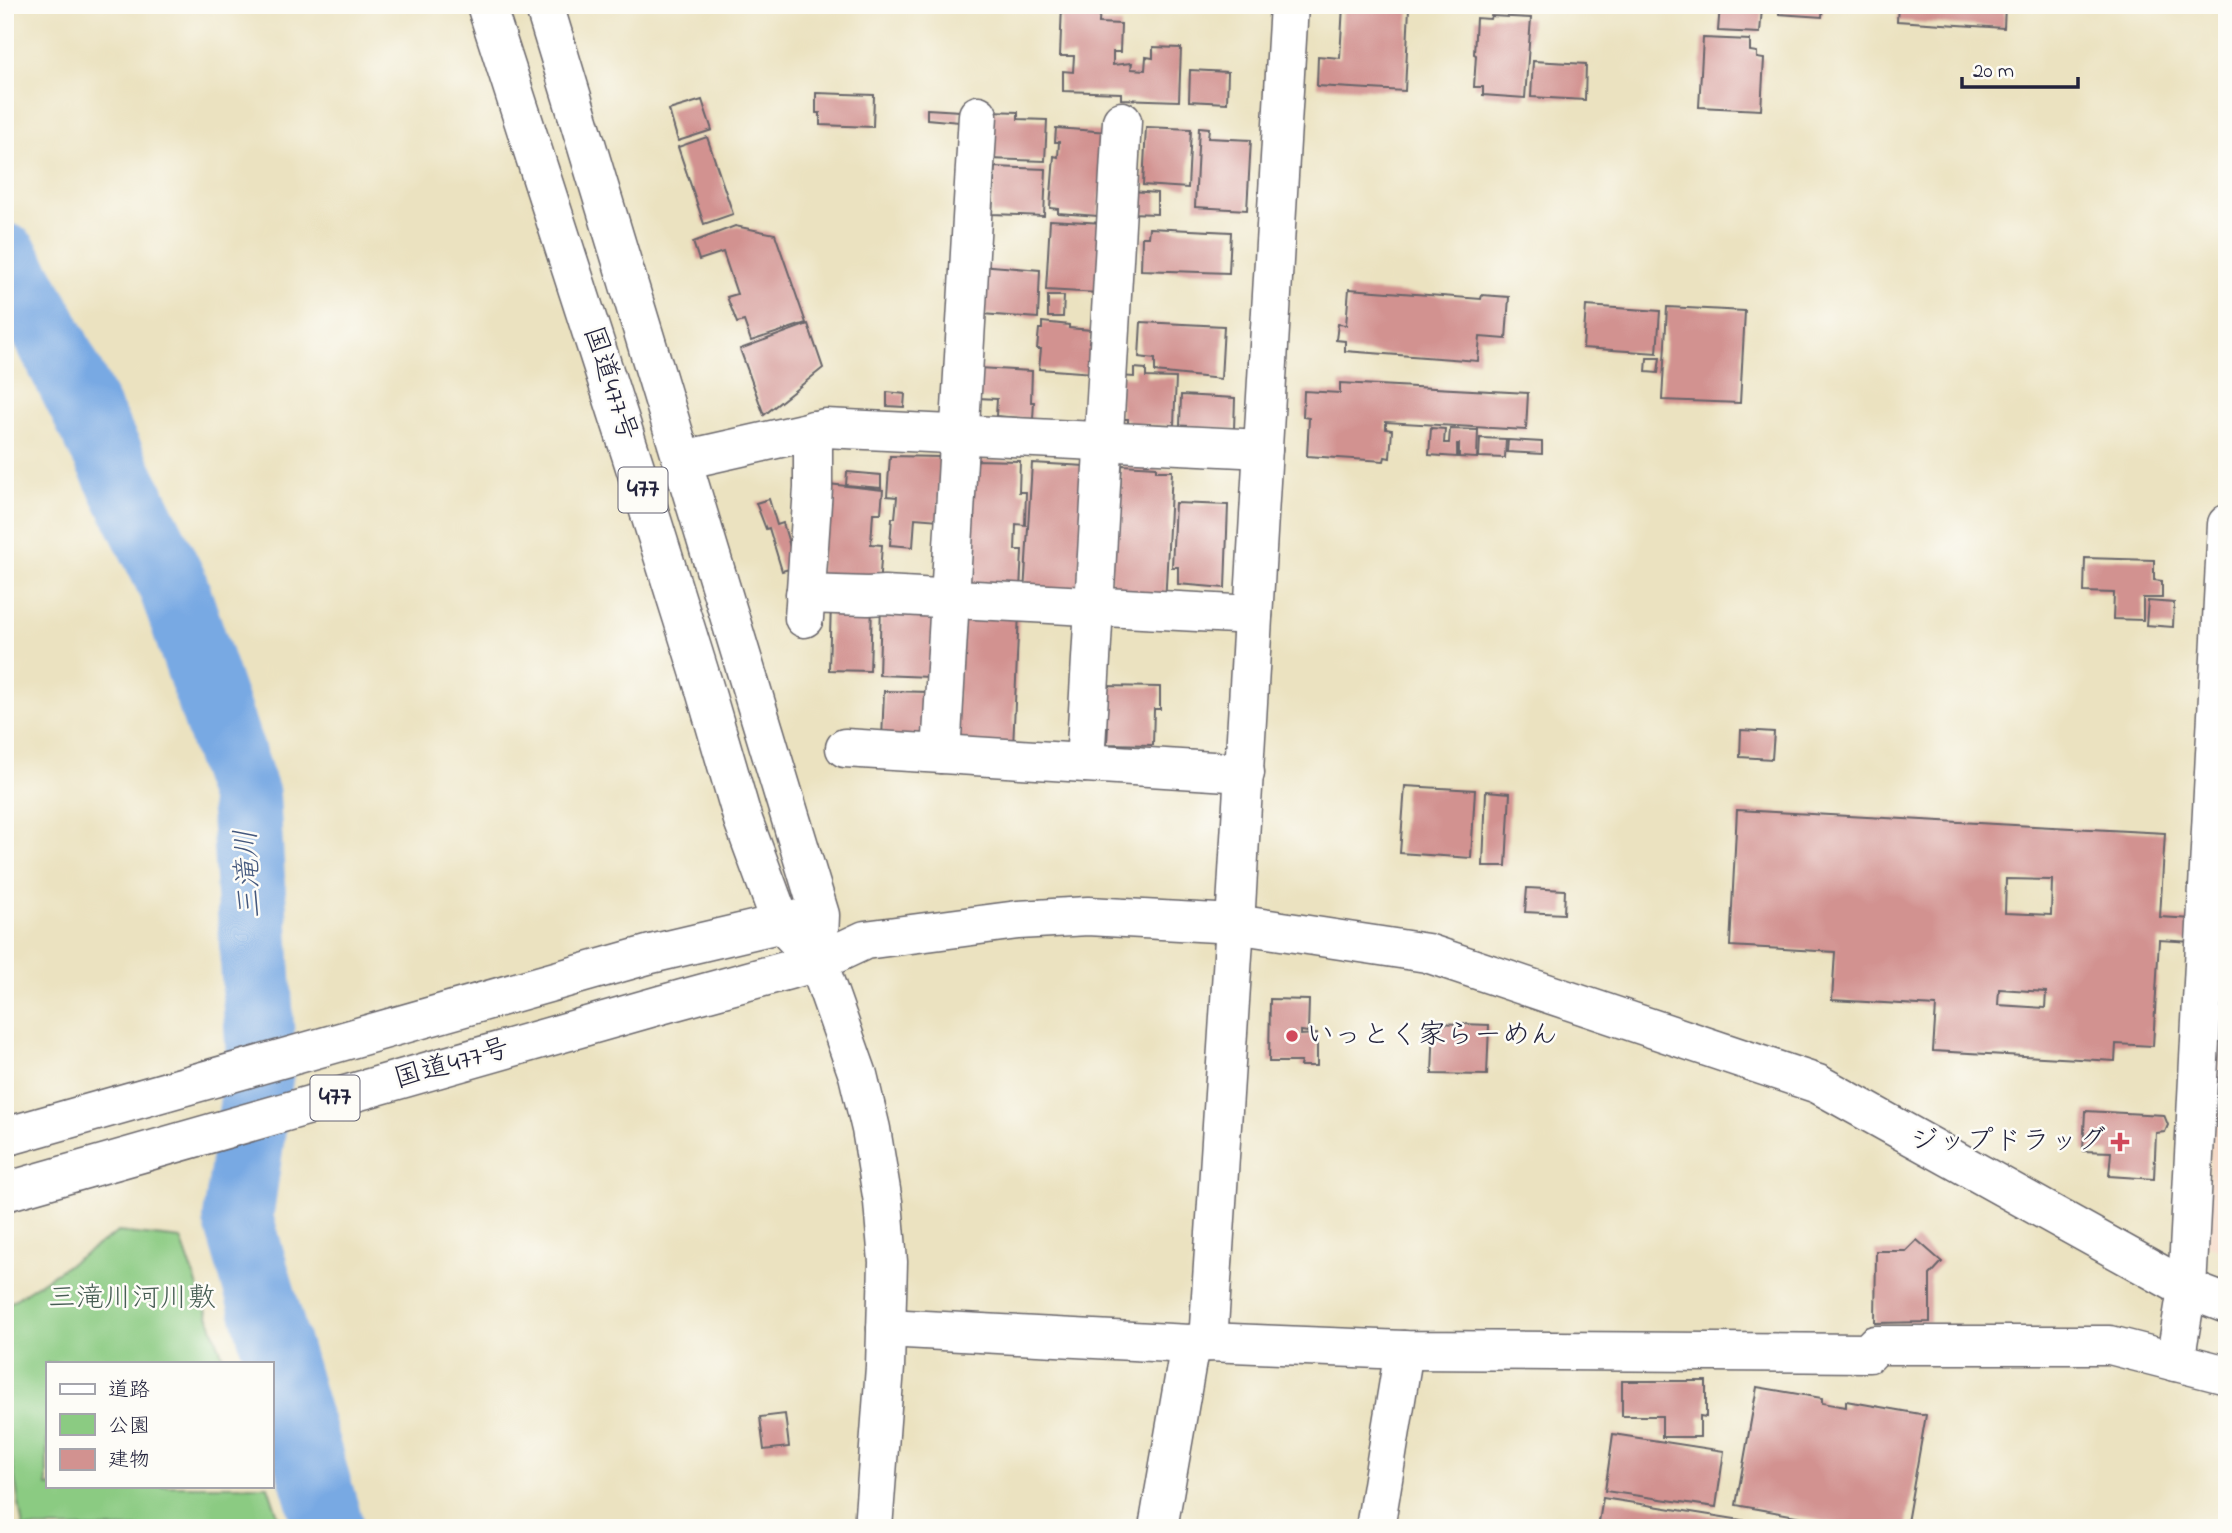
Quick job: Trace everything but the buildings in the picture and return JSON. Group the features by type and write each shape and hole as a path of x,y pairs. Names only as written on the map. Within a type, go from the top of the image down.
{"main road":[{"name":"国道477号","path":"486,5 696,661 743,820 781,923 818,962"},
{"path":"510,5 519,33 566,251"},
{"name":"国道477号","path":"544,5 820,915 818,962"},
{"path":"1158,1528 1199,1343 1236,925 1289,5"},
{"path":"941,754 978,115"},
{"path":"1085,763 1122,121"},
{"path":"682,460 825,428 1263,449"},
{"path":"813,430 813,488 805,607 950,598 1253,615"},
{"path":"2175,1362 2187,1289 2227,524"},
{"path":"845,748 1245,773"},
{"name":"国道477号","path":"5,1137 651,954 820,915"},
{"path":"820,915 865,940"},
{"path":"873,1528 886,1367 888,1262 883,1202 871,1129 858,1076 818,962 865,940 1018,920 1088,916 1236,925 1427,953 1818,1084 2187,1289 2227,1304"},
{"name":"国道477号","path":"5,1192 818,962"},
{"path":"886,1328 1404,1350 1869,1353 1875,1345 2110,1345 2227,1375"},
{"path":"1375,1528 1404,1350"}],"shaded area":[{"path":"2227,889 2227,1253 2205,1243"}],"green space":[{"name":"三滝川河川敷","path":"118,1232 181,1239 225,1362 46,1362 46,1488 269,1488 282,1528 23,1528 5,1420 5,1306"}],"waterway":[{"name":"三滝川","path":"5,258 43,324 172,583 245,796 261,1058 238,1218 329,1528"}],"place":[{"name":"いっとく家らーめん","path":"1292,1036"},
{"name":"ジップドラッグ","path":"2120,1142"}]}
